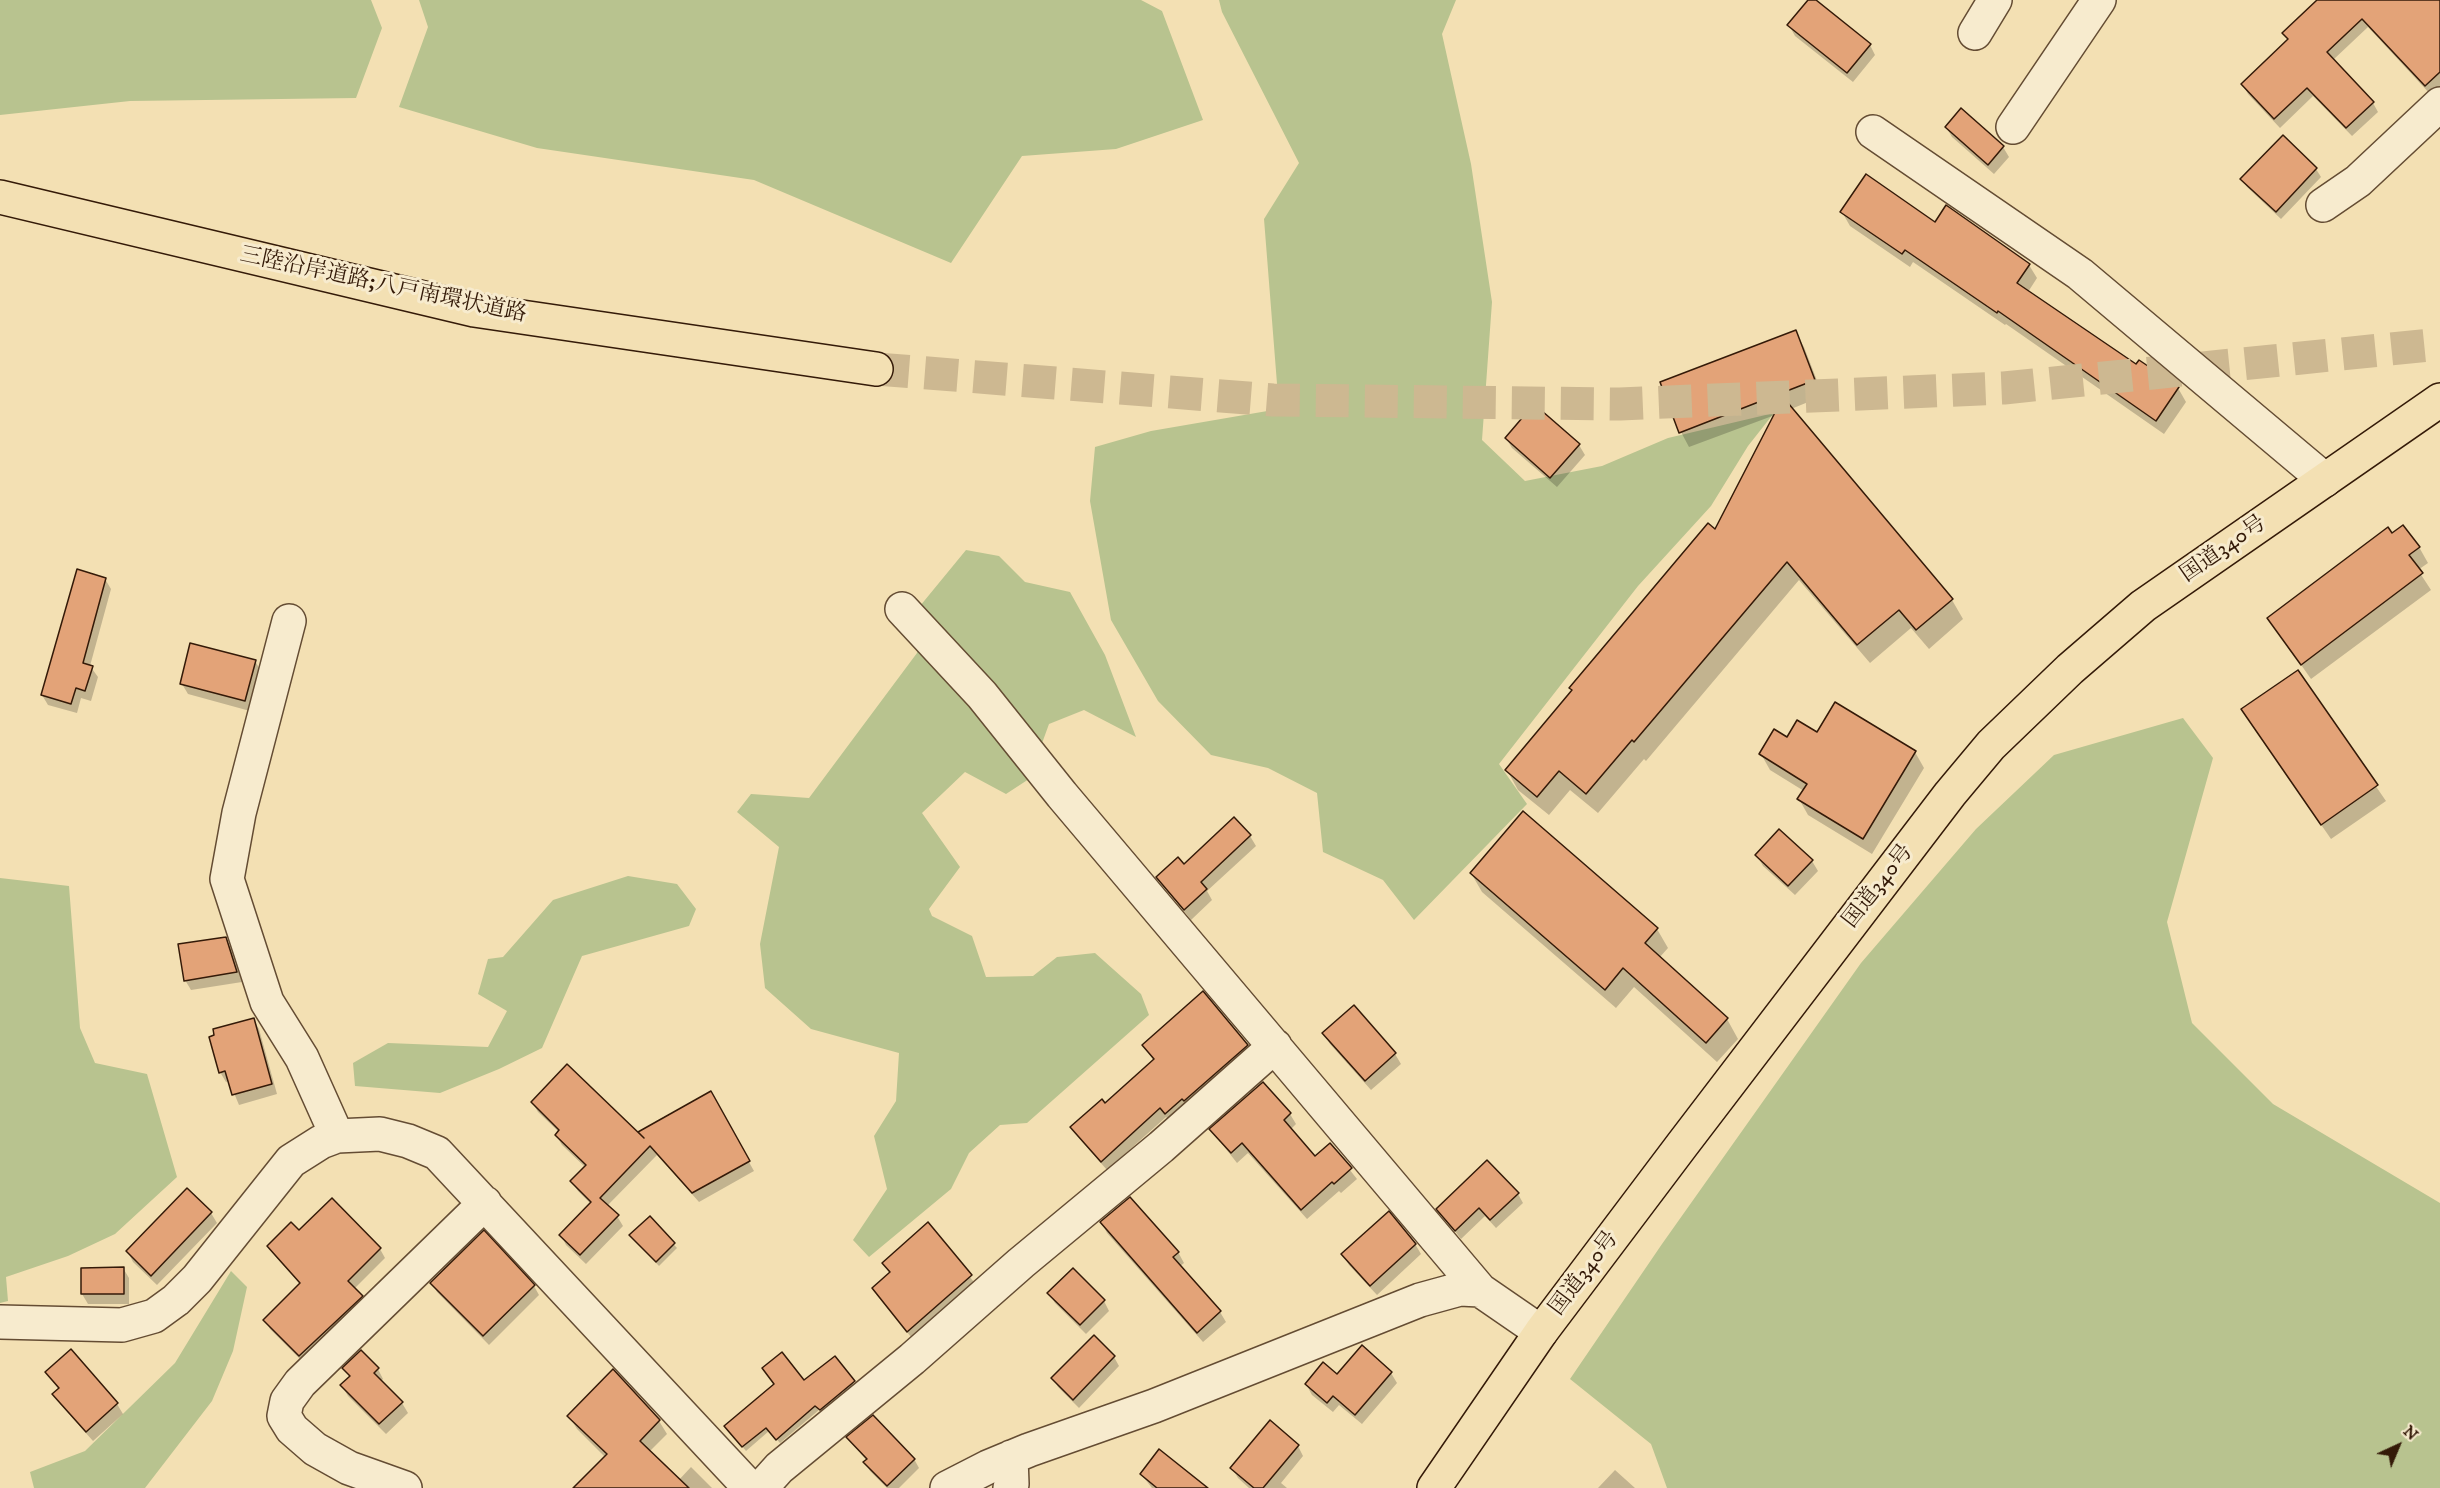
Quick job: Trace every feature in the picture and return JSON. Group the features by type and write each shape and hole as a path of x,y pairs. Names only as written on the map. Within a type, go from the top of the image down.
{"highway":[{"name":"三陸沿岸道路;八戸南環状道路","path":"0,197 474,310 876,369"},
{"name":"国道340号","path":"1434,1488 1541,1332 1787,1006 1950,794 1991,745 2070,669 2143,606 2440,400"}],"street":[{"path":"1975,33 1995,0"},
{"path":"2013,127 2099,0"},
{"path":"2323,205 2358,181 2440,104"},
{"path":"1873,132 2080,274 2325,480"},
{"path":"902,609 982,695 1062,795 1480,1290 1541,1332"},
{"path":"289,621 239,813 227,879 267,1002 302,1058 337,1136"},
{"path":"761,1488 779,1468 1161,1147 1275,1046"},
{"path":"0,1323 122,1325 154,1316 176,1300 197,1280 291,1161 321,1142 337,1136 380,1134 408,1141 437,1153 750,1488"},
{"path":"405,1488 349,1468 315,1449 292,1429 285,1416 287,1401 300,1383 485,1203"},
{"path":"946,1488 1010,1473 1154,1406 1420,1300 1460,1289 1480,1290"}],"green space":[{"path":"0,0 371,0 382,28 356,98 130,101 0,115"},
{"path":"419,0 1141,0 1162,11 1203,120 1116,149 1022,156 951,263 754,180 537,148 399,107 428,27"},
{"path":"1219,0 1456,0 1442,34 1471,164 1492,302 1482,440 1525,481 1602,466 1668,438 1774,413 1748,446 1711,506 1638,586 1499,764 1527,804 1414,920 1383,880 1323,852 1317,793 1268,768 1211,755 1158,701 1111,620 1090,501 1095,447 1151,431 1279,409 1264,219 1299,163 1222,12"},
{"path":"966,550 999,556 1025,582 1070,592 1105,655 1136,737 1084,710 1049,724 1029,779 1006,794 965,772 922,813 960,867 929,909 932,916 972,936 986,977 1033,976 1057,957 1095,953 1141,994 1149,1015 1027,1123 1000,1125 969,1153 951,1189 869,1257 853,1240 887,1189 874,1136 896,1101 899,1053 811,1029 765,988 760,944 779,847 737,812 751,794 809,798 917,653 920,606"},
{"path":"2183,718 2213,758 2167,922 2192,1023 2273,1104 2440,1203 2440,1488 1667,1488 1651,1444 1570,1379 1662,1244 1861,963 1976,829 2054,755"},
{"path":"628,876 677,884 696,909 689,926 582,956 542,1048 499,1069 440,1093 355,1086 353,1063 388,1043 488,1047 507,1011 478,994 488,959 503,957 553,900"},
{"path":"0,878 69,886 80,1028 95,1063 147,1074 177,1177 115,1234 68,1256 6,1277 8,1301 0,1303"},
{"path":"231,1271 247,1287 233,1351 212,1401 145,1488 34,1488 30,1472 85,1451 175,1363"}],"building":[{"path":"1808,0 1816,0 1871,44 1847,73 1787,25"},
{"path":"2317,0 2440,0 2440,72 2425,86 2362,19 2327,52 2374,102 2346,128 2307,88 2274,119 2241,84 2288,39 2282,33"},
{"path":"1961,108 2004,146 1988,165 1945,127"},
{"path":"2283,135 2317,168 2276,212 2240,179"},
{"path":"1866,174 1935,222 1946,205 2030,264 2017,283 2136,364 2139,360 2179,387 2156,421 1998,311 1997,313 1905,250 1902,254 1840,212"},
{"path":"1796,330 1815,380 1679,433 1660,382"},
{"path":"1783,397 1953,599 1916,630 1899,610 1857,645 1787,562 1634,742 1632,740 1586,794 1559,771 1537,797 1505,770 1572,690 1569,688 1708,523 1715,529"},
{"path":"1534,404 1580,444 1550,478 1505,438"},
{"path":"2403,525 2420,547 2409,555 2423,573 2301,665 2267,618 2388,527 2392,533"},
{"path":"77,569 106,578 83,663 93,666 85,691 76,688 71,704 41,695"},
{"path":"190,643 256,660 245,701 180,684"},
{"path":"2298,670 2378,785 2321,825 2241,709"},
{"path":"1835,702 1916,751 1863,839 1797,799 1807,784 1759,754 1774,729 1787,737 1797,720 1817,732"},
{"path":"1523,811 1658,928 1645,943 1728,1018 1706,1043 1623,968 1605,990 1470,873"},
{"path":"1234,817 1251,835 1201,882 1207,889 1184,910 1156,877 1178,857 1184,864"},
{"path":"1779,829 1813,860 1788,886 1755,855"},
{"path":"226,937 237,972 184,981 178,944"},
{"path":"1203,991 1248,1045 1184,1101 1182,1099 1165,1114 1160,1108 1101,1162 1070,1127 1102,1099 1105,1103 1154,1059 1142,1045"},
{"path":"1354,1005 1396,1053 1365,1081 1322,1033"},
{"path":"254,1018 272,1084 232,1095 225,1071 219,1073 209,1037 214,1035 213,1029"},
{"path":"567,1064 644,1138 638,1132 711,1091 750,1161 692,1193 650,1146 600,1198 619,1215 580,1255 559,1235 591,1202 570,1181 586,1165 555,1135 559,1130 531,1102"},
{"path":"1263,1082 1291,1113 1284,1120 1315,1156 1330,1143 1352,1168 1334,1184 1332,1182 1301,1210 1242,1143 1231,1153 1209,1129"},
{"path":"1487,1160 1519,1193 1490,1220 1479,1208 1455,1231 1436,1209"},
{"path":"187,1188 212,1212 151,1276 126,1251"},
{"path":"1130,1197 1179,1252 1173,1257 1221,1311 1197,1333 1100,1222"},
{"path":"332,1198 381,1248 348,1281 363,1296 299,1356 263,1320 300,1283 267,1246 291,1222 299,1230"},
{"path":"1389,1211 1416,1244 1370,1286 1341,1254"},
{"path":"650,1216 675,1243 656,1262 629,1235"},
{"path":"928,1222 972,1275 907,1332 872,1288 890,1272 882,1263"},
{"path":"484,1230 535,1285 483,1336 430,1283"},
{"path":"124,1267 124,1294 81,1294 81,1268"},
{"path":"1073,1268 1105,1300 1080,1325 1047,1293"},
{"path":"1094,1335 1115,1356 1073,1400 1051,1378"},
{"path":"1362,1345 1392,1372 1355,1415 1333,1396 1327,1403 1305,1384 1323,1362 1337,1374"},
{"path":"71,1349 118,1403 86,1432 52,1394 59,1388 45,1372"},
{"path":"361,1350 379,1368 374,1373 403,1402 379,1424 340,1385 350,1376 342,1368"},
{"path":"782,1352 804,1380 835,1356 855,1381 820,1410 815,1406 776,1440 766,1428 742,1447 724,1426 774,1384 762,1368"},
{"path":"613,1369 660,1420 640,1441 689,1488 573,1488 607,1454 567,1416"},
{"path":"873,1415 915,1459 887,1486 863,1462 867,1459 846,1437"},
{"path":"1270,1420 1299,1445 1263,1488 1254,1488 1230,1468"},
{"path":"1159,1449 1208,1488 1157,1488 1140,1474"}],"tunnel":[{"path":"876,369 1273,400 1620,404 2004,388 2440,344"}]}
